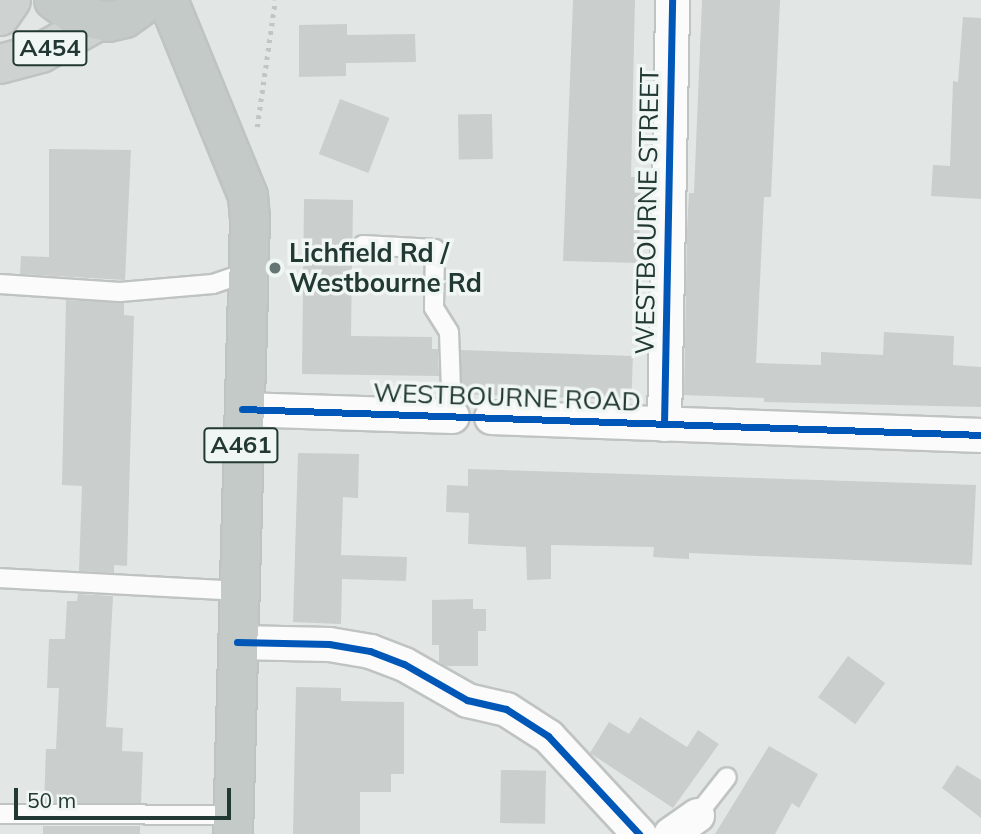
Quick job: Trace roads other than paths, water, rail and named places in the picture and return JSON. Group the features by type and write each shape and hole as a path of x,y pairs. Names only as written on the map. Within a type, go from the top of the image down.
{"highway":[{"path":"54,0 75,15 124,13 198,66"},
{"name":"A461","path":"168,0 198,66 248,196 233,824"}],"main road":[{"name":"A454","path":"0,16 11,0"},
{"name":"A454","path":"0,64 41,53 124,13"}],"street":[{"name":"WESTBOURNE STREET","path":"664,424 672,0"},
{"name":"WESTBOURNE ROAD","path":"242,409 452,416"},
{"name":"WESTBOURNE ROAD","path":"491,417 981,435"},
{"path":"237,642 329,644 370,651 404,664 467,700 506,709 548,736 639,834"},
{"path":"670,834 697,815"}],"lane":[{"path":"363,244 435,249 434,308 449,332 452,416"},
{"path":"0,284 120,292 213,284 248,272"},
{"path":"0,578 237,591"},
{"path":"697,815 727,776"},
{"path":"0,814 233,824"}],"place":[{"name":"Lichfield Rd / Westbourne Rd","path":"275,268"}]}
